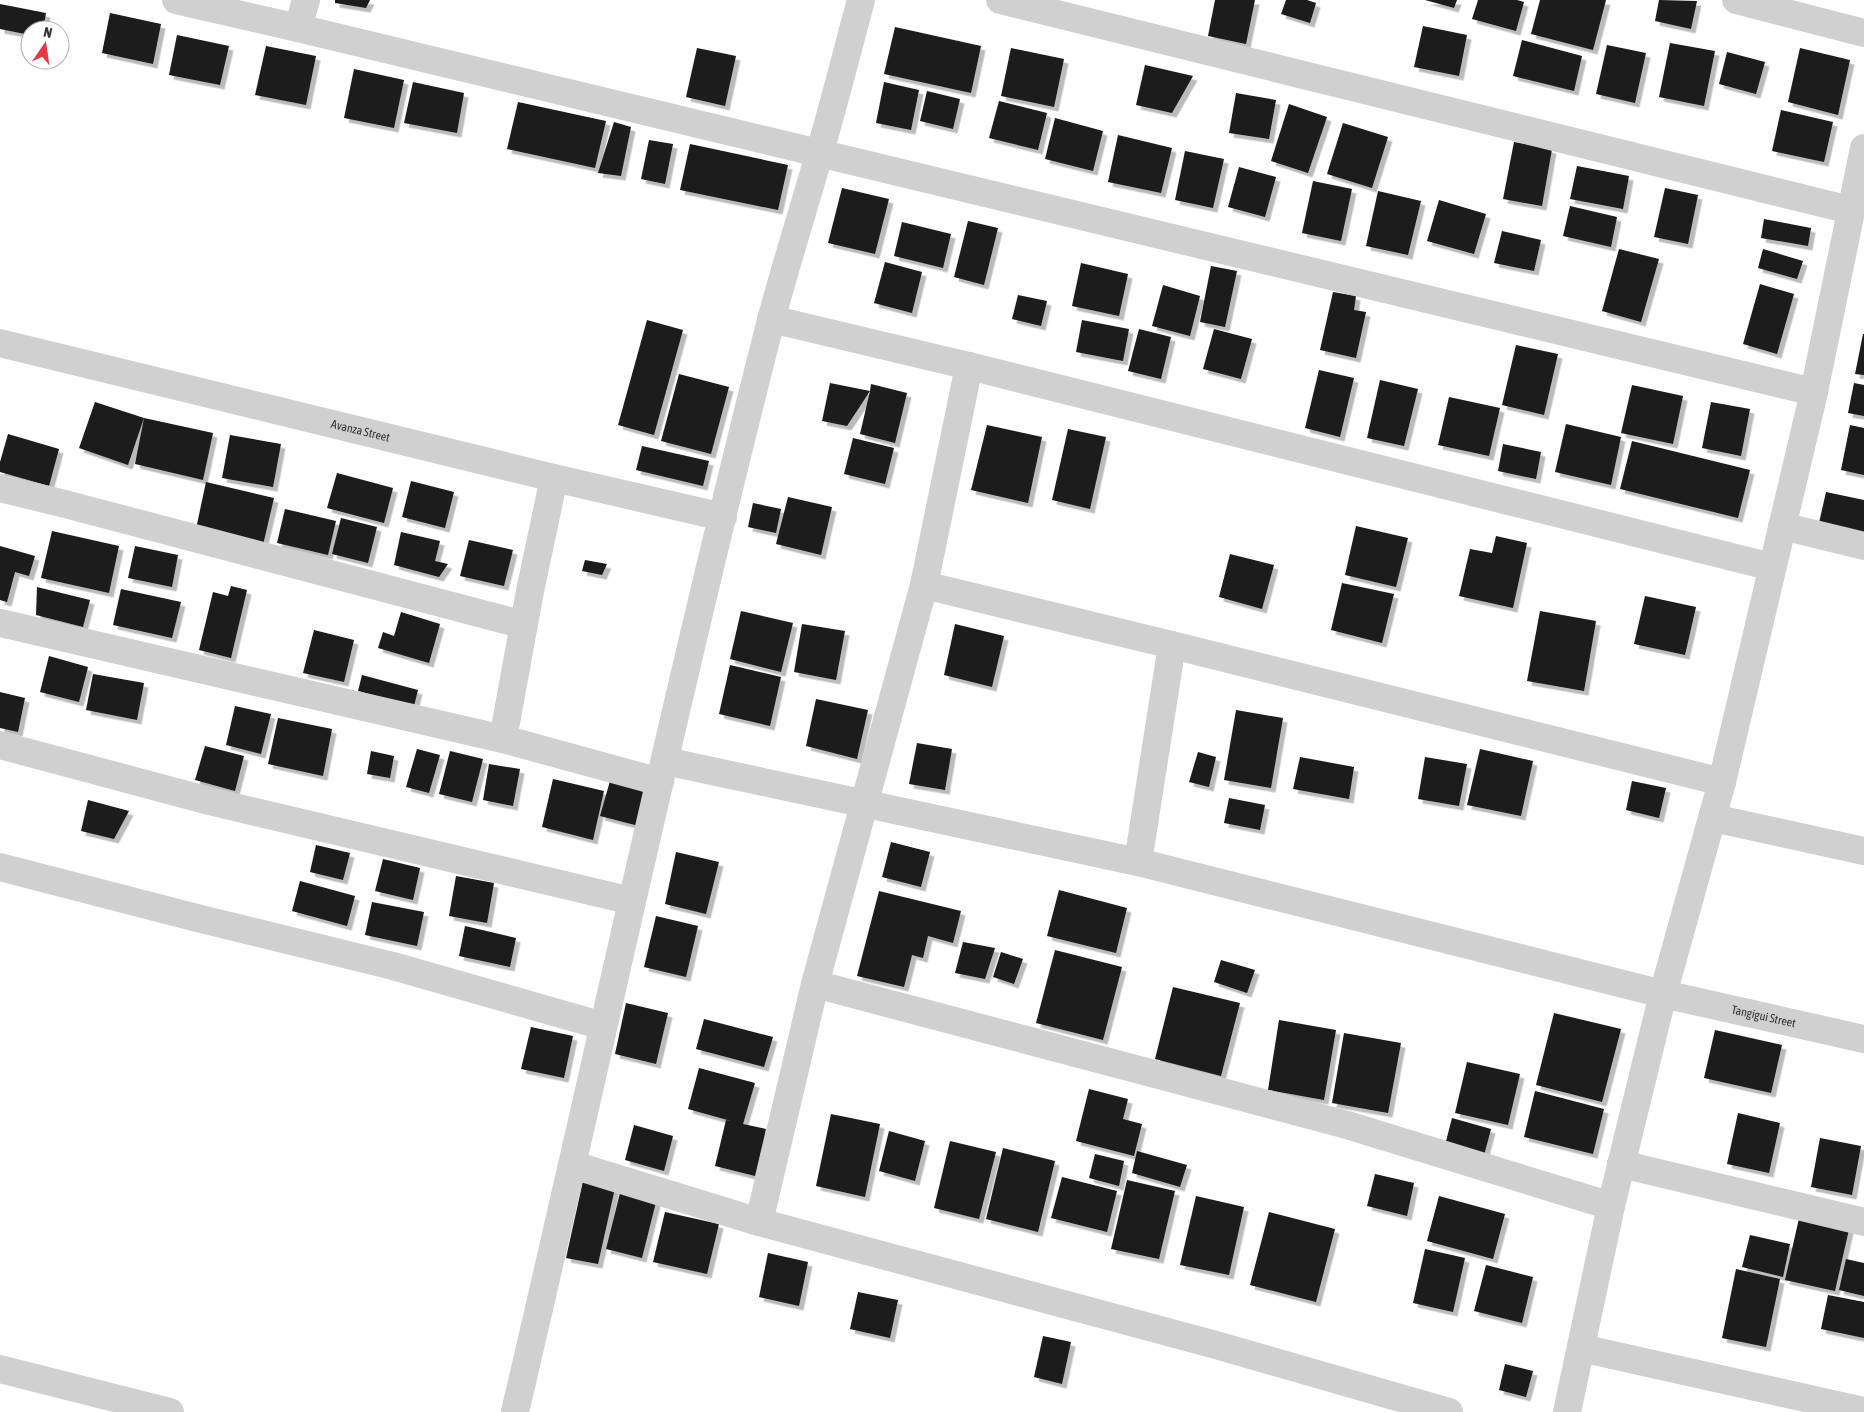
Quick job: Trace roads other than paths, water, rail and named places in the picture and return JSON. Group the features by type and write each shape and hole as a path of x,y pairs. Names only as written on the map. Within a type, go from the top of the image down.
{"street":[{"path":"176,0 1814,392"},
{"path":"298,28 306,0"},
{"path":"515,1412 573,1165 602,1026 722,517 771,320 820,154 861,0"},
{"path":"1000,0 1850,210"},
{"path":"1736,0 1864,32"},
{"path":"1567,1412 1621,1164 1663,994 1722,782 1814,392 1864,148"},
{"path":"771,320 969,366 1772,567"},
{"name":"Avanza Street","path":"0,343 722,517"},
{"path":"759,1222 815,984 924,585 969,366"},
{"path":"503,739 554,478"},
{"path":"0,488 524,625"},
{"path":"1782,526 1864,546"},
{"path":"924,585 1172,644 1722,782"},
{"name":"Tangigui Street","path":"0,623 503,739 662,772 864,803 1138,862 1663,994 1864,1039"},
{"path":"1138,862 1172,644"},
{"path":"0,745 222,804 632,901"},
{"path":"1713,818 1864,851"},
{"path":"0,867 392,966 602,1026"},
{"path":"815,984 1347,1126 1611,1206"},
{"path":"1621,1164 1864,1222"},
{"path":"573,1165 759,1222 1216,1345 1449,1412"},
{"path":"1581,1348 1864,1411"},
{"path":"0,1369 170,1412"}]}
